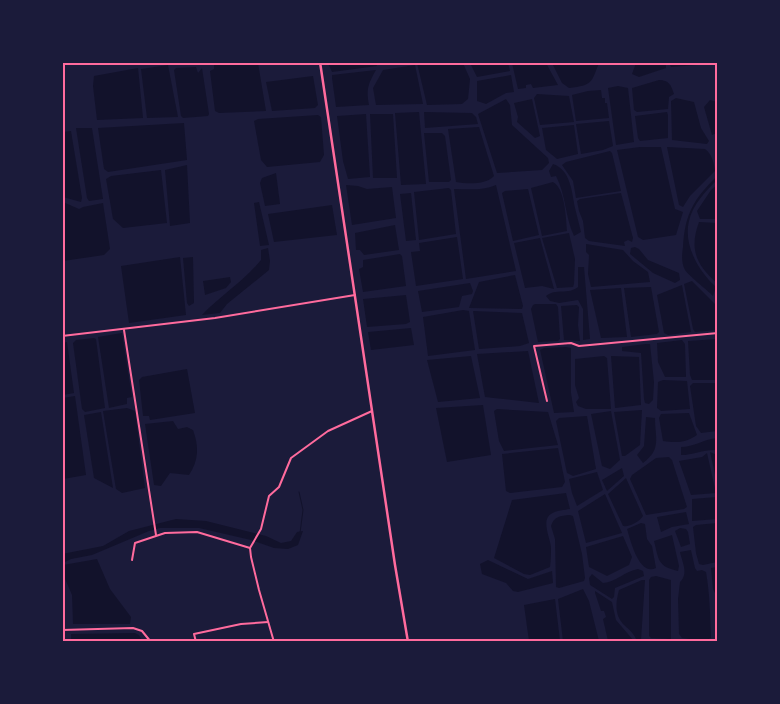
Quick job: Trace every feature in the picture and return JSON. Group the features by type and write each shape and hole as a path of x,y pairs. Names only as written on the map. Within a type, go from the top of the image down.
{"street":[{"path":"320,62 408,642"},
{"path":"62,336 215,318 355,295"},
{"path":"124,329 156,535"},
{"path":"547,400 534,346 571,343 579,346 718,333"},
{"path":"274,642 258,590 250,548 260,532 269,496 279,487 291,458 328,431 372,411"},
{"path":"132,560 135,544 165,533 197,532 250,548"},
{"path":"196,642 194,634 241,624 269,622"},
{"path":"62,630 133,628 142,631 151,642"}],"shaded area":[{"path":"669,62 698,63 698,65 671,67"},
{"path":"258,63 266,111 219,113 215,111 210,71 214,69 214,64"},
{"path":"328,63 376,63 377,66 332,72"},
{"path":"417,63 463,63 470,79 468,99 462,104 427,105"},
{"path":"470,63 508,63 510,71 477,77"},
{"path":"512,63 546,63 558,85 533,88 531,84 526,85 526,88 518,89"},
{"path":"552,63 599,63 590,82 583,86 569,88 562,83"},
{"path":"636,63 666,63 666,68 639,77 632,74"},
{"path":"168,65 178,117 147,118 141,69"},
{"path":"415,65 423,104 376,105 373,88 383,70"},
{"path":"196,67 198,73 202,68 209,114 208,116 183,118 181,116 174,70 176,68"},
{"path":"138,68 143,118 97,120 93,86 94,76"},
{"path":"376,70 368,87 369,105 336,107 332,75"},
{"path":"511,75 514,92 506,93 486,104 477,101 477,81"},
{"path":"313,76 318,105 315,108 272,111 266,82"},
{"path":"659,80 669,84 674,94 669,97 668,109 637,112 634,110 632,88"},
{"path":"618,86 628,88 634,142 616,145 608,88"},
{"path":"601,90 602,98 605,98 605,103 607,103 609,118 576,121 572,95"},
{"path":"537,94 569,96 574,122 540,125 534,98"},
{"path":"676,98 694,102 701,128 709,141 707,144 672,140 671,101"},
{"path":"506,99 510,105 512,125 548,158 549,163 542,170 497,173 478,114"},
{"path":"532,99 540,136 535,138 517,122 518,117 514,103"},
{"path":"710,100 717,102 717,133 712,135 704,107"},
{"path":"419,112 426,184 401,185 395,113"},
{"path":"424,112 472,113 476,117 478,124 425,128"},
{"path":"667,112 668,138 640,141 635,116"},
{"path":"366,114 370,177 348,179 343,161 337,116"},
{"path":"370,114 393,114 397,178 373,178"},
{"path":"318,115 321,117 324,155 320,162 267,167 261,160 254,121 258,119"},
{"path":"609,121 613,146 581,154 576,124"},
{"path":"184,123 187,160 108,172 104,169 98,128"},
{"path":"574,125 578,154 557,159 546,150 542,128"},
{"path":"479,127 494,176 481,182 456,182 448,129"},
{"path":"76,128 92,128 103,199 89,201 87,198"},
{"path":"71,131 82,198 81,202 63,197 63,132"},
{"path":"424,133 442,133 445,136 451,180 449,182 429,182"},
{"path":"661,147 675,209 683,212 676,235 643,240 638,237 617,150"},
{"path":"667,147 705,149 713,162 715,171 690,196 683,207 679,205"},
{"path":"610,151 621,191 576,198 573,181 562,165 566,162"},
{"path":"553,164 564,171 570,183 581,232 574,236 559,183 556,176 551,177 549,171"},
{"path":"187,165 190,223 170,226 165,170"},
{"path":"161,170 167,223 123,228 113,219 106,179 111,176"},
{"path":"276,173 280,204 265,206 260,183 262,178"},
{"path":"717,176 717,180 693,209 688,230 690,248 698,266 716,287 713,296 685,270 682,256 686,225 692,207 702,192"},
{"path":"553,182 560,190 562,197 567,231 542,236 531,188"},
{"path":"346,185 367,189 392,187 396,218 352,225"},
{"path":"496,185 516,271 466,279 454,189 481,189"},
{"path":"717,185 717,219 700,219 697,211 711,190"},
{"path":"449,188 451,190 456,234 419,240 414,192"},
{"path":"528,189 539,235 513,241 502,193 505,191"},
{"path":"411,193 416,240 406,241 400,194"},
{"path":"621,193 633,238 632,242 628,240 624,242 625,246 589,241 585,238 583,221 577,201"},
{"path":"63,202 79,209 103,203 110,249 104,255 63,261"},
{"path":"259,202 269,245 260,246 254,203"},
{"path":"332,205 337,235 274,242 268,214"},
{"path":"699,222 717,223 717,283 704,270 696,256 695,240"},
{"path":"395,225 399,250 364,255 360,250 356,250 355,233"},
{"path":"569,233 575,259 574,284 573,287 557,288 542,238"},
{"path":"457,237 463,279 416,286 411,252 420,251 419,243"},
{"path":"540,238 554,289 542,286 525,288 514,243"},
{"path":"586,244 623,250 633,261 648,272 650,282 591,287 588,274 589,255 586,252"},
{"path":"635,247 648,260 679,273 680,280 675,283 653,273 630,254 631,248"},
{"path":"268,248 269,270 227,304 220,313 202,315 254,268 261,260 261,250"},
{"path":"400,254 402,256 406,286 363,292 359,269 363,267 363,260"},
{"path":"180,257 186,315 129,323 121,266"},
{"path":"193,257 194,303 189,306 187,303 183,258"},
{"path":"578,267 584,267 590,339 583,340 583,309 578,300 559,303 550,301 546,296 554,292 570,291 578,287"},
{"path":"515,275 523,306 522,309 469,308 479,282"},
{"path":"230,277 231,282 226,288 205,295 203,281"},
{"path":"692,281 717,306 717,330 695,332 693,329 684,284"},
{"path":"470,283 473,291 472,294 462,296 459,307 422,312 418,291"},
{"path":"682,285 691,332 668,335 664,333 657,295"},
{"path":"651,287 659,332 657,334 631,337 624,288"},
{"path":"621,288 627,337 601,338 590,290"},
{"path":"406,295 410,322 406,324 367,327 363,299"},
{"path":"535,304 556,304 558,307 560,339 558,341 538,342 531,309"},
{"path":"577,305 579,307 578,325 580,341 564,340 561,306"},
{"path":"463,310 469,311 475,350 428,356 423,317"},
{"path":"473,311 522,313 529,343 520,346 479,349"},
{"path":"411,328 414,345 371,350 368,332"},
{"path":"122,333 132,397 127,398 127,404 109,408 98,337"},
{"path":"96,339 105,408 85,412 82,409 73,343 76,340"},
{"path":"717,339 717,380 692,380 688,341"},
{"path":"682,340 685,344 686,377 665,377 658,362 657,343"},
{"path":"67,342 74,393 63,395 63,343"},
{"path":"650,344 654,382 653,400 649,404 645,403 644,399 641,353 622,351 622,347"},
{"path":"544,348 571,348 571,393 574,412 554,413 540,350"},
{"path":"528,351 539,403 485,397 477,354"},
{"path":"471,356 480,398 438,402 427,360"},
{"path":"604,356 607,358 611,409 586,409 578,406 576,402 579,398 575,385 575,359"},
{"path":"611,356 639,357 641,405 615,408"},
{"path":"187,369 195,413 150,420 149,416 143,416 139,380 142,377"},
{"path":"663,380 687,381 690,409 661,411 657,408 658,382"},
{"path":"693,383 717,383 717,431 701,433 696,426 690,386"},
{"path":"75,396 86,475 63,479 63,398"},
{"path":"483,405 491,455 447,462 436,408"},
{"path":"127,408 135,411 145,488 122,493 116,489 103,411"},
{"path":"497,409 548,412 558,445 504,451 499,441 494,411"},
{"path":"642,410 640,445 625,456 622,456 614,412"},
{"path":"611,411 620,460 610,469 602,466 591,414"},
{"path":"101,412 113,488 94,478 84,415"},
{"path":"689,413 697,435 681,442 663,441 659,418 661,414"},
{"path":"587,416 596,469 573,476 567,473 556,421 559,418"},
{"path":"646,417 655,418 656,443 653,453 643,463 637,455 644,446"},
{"path":"173,421 178,429 187,427 193,430 197,447 195,464 189,475 170,473 161,486 154,485 145,424"},
{"path":"717,438 717,450 681,455 681,447"},
{"path":"558,448 565,482 562,487 510,493 506,491 502,454"},
{"path":"710,452 717,455 717,483"},
{"path":"707,453 716,493 691,495 679,461 702,457"},
{"path":"669,457 672,460 687,507 646,515 630,479 632,475 656,458"},
{"path":"622,468 624,476 607,491 602,480"},
{"path":"597,472 603,490 577,506 569,479"},
{"path":"626,478 643,516 634,524 623,526 608,494"},
{"path":"566,493 570,509 553,513 547,520 546,525 551,547 550,567 530,575 524,574 494,558 512,500"},
{"path":"605,494 622,533 586,543 578,511"},
{"path":"717,497 717,519 692,521 692,499"},
{"path":"686,512 689,524 672,527 661,532 657,517"},
{"path":"573,516 582,554 585,578 584,581 559,588 556,587 555,539 551,526 558,517"},
{"path":"176,519 206,521 266,536 281,543 291,541 297,532 303,531 298,545 288,549 274,548 251,540 199,528 160,528 92,555 71,559 63,563 62,554 103,546 129,531"},
{"path":"641,523 645,524 647,539 652,546 656,568 650,569 640,563 631,542 627,529"},
{"path":"717,523 717,562 699,564 693,527"},
{"path":"680,528 686,529 688,532 690,544 681,547 675,531"},
{"path":"672,535 679,566 678,571 662,564 654,541"},
{"path":"623,536 632,557 629,565 607,576 589,567 586,547"},
{"path":"691,550 697,571 702,570 706,572 711,638 704,641 682,638 679,634 678,599 680,582 684,575 680,552"},
{"path":"97,559 110,589 131,617 130,624 73,624 72,595 63,574 63,565"},
{"path":"488,560 528,579 552,571 553,583 518,592 513,591 506,583 482,574 480,564"},
{"path":"717,567 718,594 716,595 713,589 711,568"},
{"path":"638,569 643,571 644,576 615,588 612,599 590,585 589,578 592,574 603,583"},
{"path":"656,576 671,580 671,639 651,638 649,636 649,580 651,577"},
{"path":"645,580 641,640 636,639 632,632 623,624 618,616 616,607 619,590"},
{"path":"583,589 589,601 599,641 563,641 558,599"},
{"path":"595,591 612,602 616,620 634,641 608,641 603,619 606,617 604,611 601,611"},
{"path":"555,599 560,641 529,641 524,605"},
{"path":"135,633 139,635 142,641 71,641 71,634"}],"waterway":[{"path":"299,492 303,510 300,533"}]}
